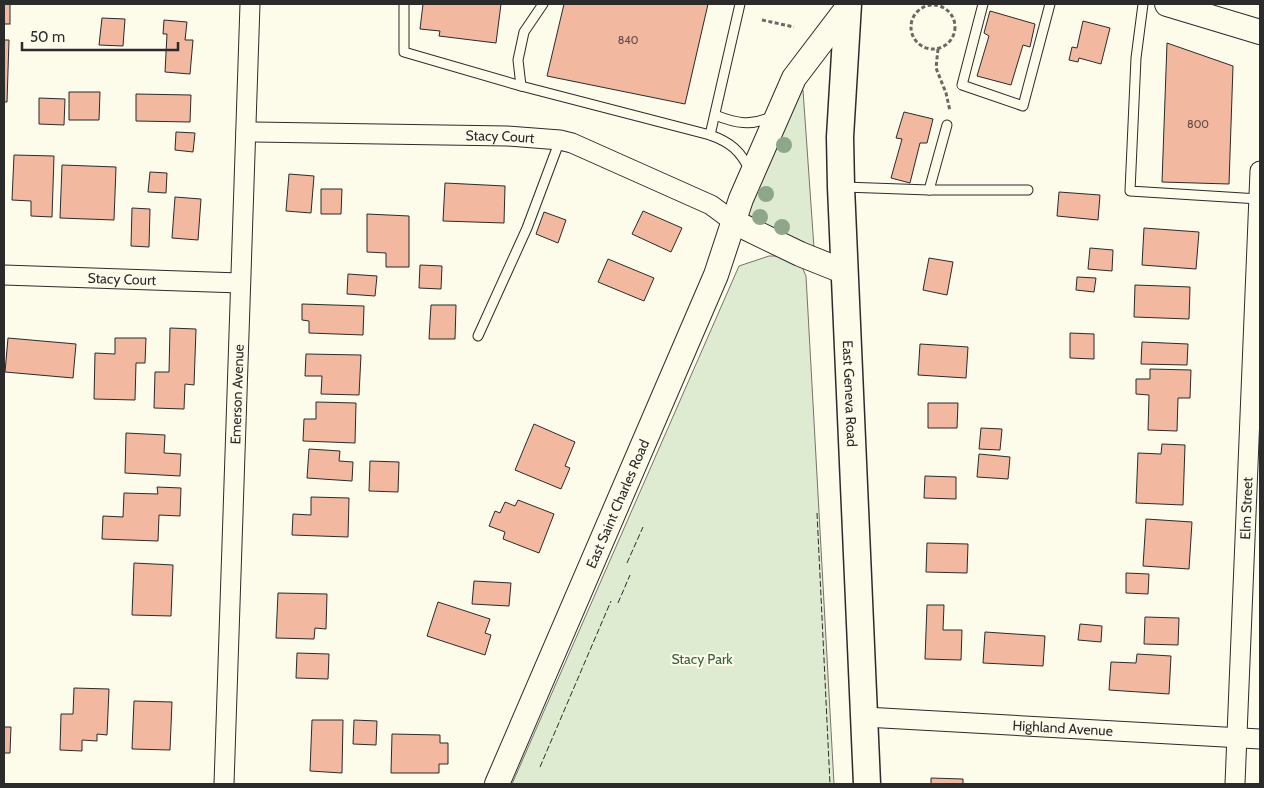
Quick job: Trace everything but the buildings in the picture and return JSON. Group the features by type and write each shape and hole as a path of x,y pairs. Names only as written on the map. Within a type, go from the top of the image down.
{"main road":[{"name":"East Geneva Road","path":"848,6 840,137 841,187 867,784"}],"street":[{"name":"Emerson Avenue","path":"224,784 250,4"},
{"path":"1167,4 1260,32"},
{"name":"East Saint Charles Road","path":"497,784 716,275 734,222 776,114 794,78 848,6"},
{"name":"Stacy Court","path":"246,132 507,136 560,140 572,143 711,205 734,222"},
{"name":"Elm Street","path":"1235,784 1260,171"},
{"path":"734,222 800,254 845,272"},
{"name":"Stacy Court","path":"4,274 240,283"},
{"name":"Highland Avenue","path":"865,717 1260,739"}],"lane":[{"path":"404,4 404,52 521,86 728,141 738,151 752,174"},
{"path":"521,86 518,60 524,32 543,4"},
{"path":"710,135 740,4"},
{"path":"983,4 962,85 1023,106 1050,4"},
{"path":"1143,4 1136,58 1130,191 1259,199"},
{"path":"715,115 743,124 761,122 776,114"},
{"path":"929,190 947,126"},
{"path":"478,336 526,228 560,140"},
{"path":"841,187 929,190 1028,190"}],"path":[{"path":"919,4 922,8"},
{"path":"935,5 942,6 952,16 955,29 954,36 950,42 938,49 931,50 918,44 911,32 912,18 922,8 935,5"},
{"path":"762,20 794,27"},
{"path":"938,49 936,68 950,104 947,126"}],"green space":[{"path":"801,89 803,90 814,248 749,219 747,213"},
{"name":"Stacy Park","path":"769,256 779,256 802,267 806,276 834,784 512,784 739,266"}],"fence":[{"path":"817,513 830,784"},
{"path":"627,563 643,527"},
{"path":"618,603 630,575"},
{"path":"540,767 611,601"}]}
